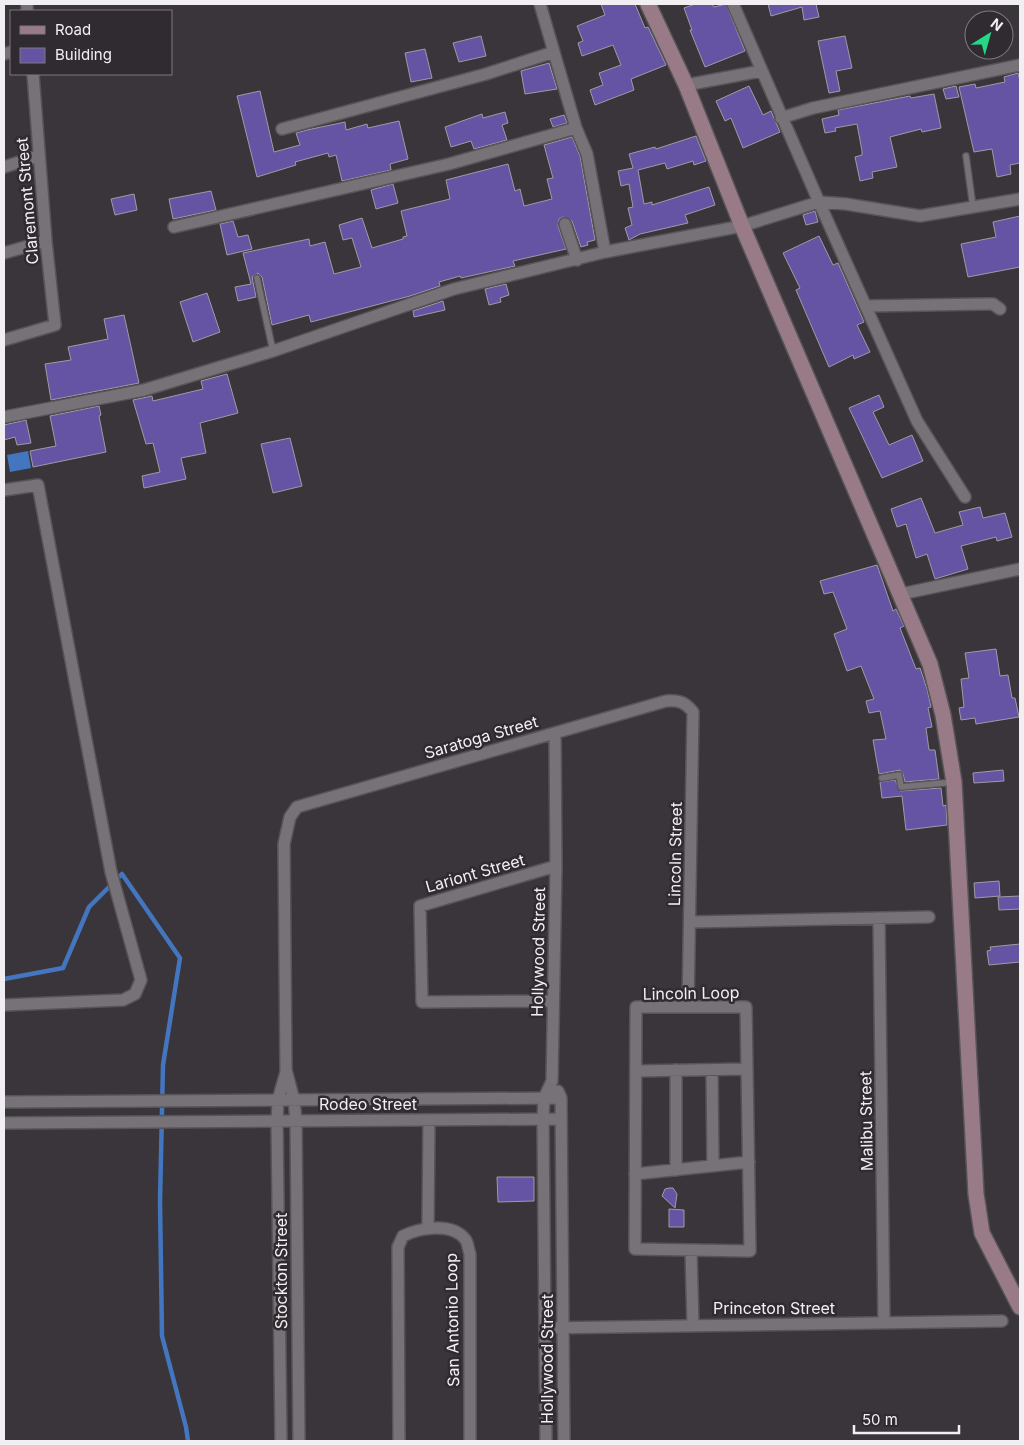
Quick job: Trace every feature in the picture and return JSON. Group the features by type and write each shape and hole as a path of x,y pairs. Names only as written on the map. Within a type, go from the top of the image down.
{"street":[{"path":"540,4 576,128 587,154 605,252"},
{"path":"648,4 686,85 742,226 930,664 943,715 954,782 976,1194 982,1234 1020,1307"},
{"path":"733,4 781,118 917,421 965,497"},
{"path":"282,129 486,74 554,52"},
{"path":"781,118 813,108 1020,66"},
{"path":"686,85 761,71"},
{"name":"Claremont Street","path":"4,340 56,325 38,156 33,75"},
{"path":"174,227 449,164 576,128"},
{"path":"4,167 38,156"},
{"path":"4,417 144,390 273,351 454,289 605,252 742,226 819,202 846,204 920,216 1020,199"},
{"path":"565,224 577,260"},
{"path":"4,253 46,241"},
{"path":"867,306 992,304 1000,309"},
{"path":"4,490 38,485 111,872 141,980 136,994 123,1000 4,1005"},
{"path":"901,594 1020,569"},
{"name":"Saratoga Street","path":"286,1070 284,844 290,817 297,807 666,701 677,700 687,704"},
{"name":"Lincoln Street","path":"687,704 693,712 691,922 688,1007"},
{"name":"Hollywood Street","path":"552,1081 556,866 555,734"},
{"name":"Lariont Street","path":"552,1001 422,1002 420,906 556,866"},
{"path":"691,922 929,917"},
{"name":"Malibu Street","path":"879,918 884,1323"},
{"name":"Lincoln Loop","path":"636,1007 746,1007 747,1069 750,1251 635,1249 636,1007"},
{"path":"636,1071 747,1069"},
{"name":"Stockton Street","path":"286,1070 294,1100 296,1121 299,1441"},
{"name":"Stockton Street","path":"281,1441 277,1121 278,1100 286,1070"},
{"path":"676,1070 676,1170"},
{"path":"712,1070 713,1166"},
{"path":"552,1081 561,1098"},
{"path":"544,1098 552,1081"},
{"name":"Hollywood Street","path":"544,1098 546,1441"},
{"name":"Hollywood Street","path":"561,1098 564,1441"},
{"name":"Rodeo Street","path":"4,1102 561,1098"},
{"name":"Rodeo Street","path":"4,1123 561,1119"},
{"path":"399,1441 398,1247 403,1236 428,1227 429,1120"},
{"path":"636,1174 748,1162"},
{"name":"San Antonio Loop","path":"428,1227 458,1233 466,1240 470,1254 470,1441"},
{"path":"691,1250 693,1325"},
{"name":"Princeton Street","path":"546,1328 1002,1321"}],"lane":[{"path":"966,156 973,207"},
{"path":"257,278 273,351"},
{"path":"882,778 899,776 900,787 954,782"}],"water":[{"path":"28,451 31,468 10,472 7,455"}],"building":[{"path":"601,4 635,4 645,28 648,27 666,65 631,79 634,90 595,105 590,90 603,85 599,73 621,65 613,45 582,56 578,43 583,41 577,26 605,15"},
{"path":"695,4 712,4 714,7 726,4 745,51 705,67 690,30 692,30 684,8"},
{"path":"768,4 816,4 819,17 804,20 802,7 771,16"},
{"path":"481,36 486,56 459,62 453,43"},
{"path":"845,36 852,68 836,71 840,91 829,93 818,41"},
{"path":"425,49 432,78 411,82 405,53"},
{"path":"549,63 557,89 525,94 521,71"},
{"path":"1018,73 1020,81 1020,163 1010,165 1011,174 997,177 992,149 974,152 959,87 975,84 976,88 1005,82 1004,77"},
{"path":"749,86 763,115 771,111 780,132 743,148 731,118 725,121 716,101"},
{"path":"956,86 959,97 946,99 943,89"},
{"path":"260,91 274,152 300,145 296,133 307,130 345,122 346,130 367,124 368,128 399,121 408,159 390,164 391,170 342,181 336,155 329,157 328,153 295,162 296,165 257,177 237,96"},
{"path":"934,94 941,128 922,132 921,129 890,137 897,167 872,172 873,178 860,181 855,157 862,155 857,124 835,128 836,131 825,133 822,119 839,115 838,110 910,96 911,98"},
{"path":"505,112 508,123 502,125 507,140 474,149 471,141 451,147 445,127 482,114 483,118"},
{"path":"564,115 567,123 553,127 550,119"},
{"path":"696,136 706,161 694,165 693,161 667,169 665,163 638,170 644,204 652,202 652,205 709,187 715,205 685,215 688,223 640,234 629,240 625,228 632,225 628,208 633,207 629,184 621,186 618,171 633,168 629,154 655,147 656,149"},
{"path":"572,137 580,156 595,240 587,242 588,245 581,247 572,221 563,217 559,219 558,226 566,249 513,261 515,266 461,278 460,276 439,282 440,286 410,296 311,322 309,315 272,325 262,277 258,273 252,277 256,297 238,301 235,287 251,284 243,253 309,239 310,246 325,242 334,274 361,267 352,238 343,240 339,225 362,218 372,248 403,239 403,237 407,236 401,211 450,199 446,180 508,164 515,191 520,189 524,206 552,199 547,179 553,178 544,145"},
{"path":"393,184 398,203 376,209 371,190"},
{"path":"211,191 216,210 173,219 169,199"},
{"path":"134,194 137,210 115,215 111,199"},
{"path":"815,211 818,222 806,225 803,215"},
{"path":"1020,216 1020,267 968,277 961,244 996,237 993,222"},
{"path":"233,221 238,237 248,235 252,249 227,255 220,224"},
{"path":"819,236 833,265 838,263 864,322 857,325 870,352 854,359 853,355 829,367 796,290 800,288 783,253"},
{"path":"506,284 509,295 500,298 501,302 489,305 485,289"},
{"path":"207,293 220,332 193,342 180,302"},
{"path":"443,301 445,310 414,317 413,311"},
{"path":"124,315 139,383 51,400 45,364 71,360 68,347 108,339 104,319"},
{"path":"227,374 238,413 200,423 206,453 181,458 186,479 144,488 142,476 160,472 153,443 146,444 133,400 152,396 153,401 203,389 201,381"},
{"path":"879,395 884,407 873,412 889,445 912,435 923,461 882,478 849,408"},
{"path":"99,406 101,415 99,416 106,452 33,467 30,451 56,446 50,416"},
{"path":"26,420 31,443 17,445 15,437 4,440 4,425"},
{"path":"290,438 302,486 273,493 261,444"},
{"path":"921,498 935,533 963,525 959,512 980,507 983,518 1005,513 1012,537 997,541 996,537 961,546 968,569 935,579 927,554 916,558 906,524 897,527 891,509"},
{"path":"877,565 893,611 896,609 904,626 900,628 916,669 920,668 927,689 931,707 928,708 932,727 926,728 929,750 935,750 939,779 905,782 900,770 879,774 873,740 886,739 880,711 869,713 866,701 874,699 861,666 847,671 834,634 847,629 833,592 824,594 820,581"},
{"path":"996,649 1000,676 1008,675 1012,698 1015,698 1019,717 976,724 975,718 961,720 959,708 964,707 961,679 969,678 965,653"},
{"path":"1003,770 1004,781 974,783 973,773"},
{"path":"895,780 900,791 941,788 943,806 946,805 947,825 906,830 902,796 882,798 880,782"},
{"path":"999,881 1000,896 975,898 974,883"},
{"path":"1020,896 1020,909 999,910 998,897"},
{"path":"1020,944 1020,962 989,965 987,951 991,950 990,947"},
{"path":"497,1177 534,1177 534,1201 498,1202"},
{"path":"673,1188 677,1194 675,1208 662,1196 665,1189"},
{"path":"669,1209 684,1210 684,1227 669,1227"}],"waterway":[{"path":"4,979 63,968 89,907 122,874 180,958 163,1065 160,1201 162,1336 188,1441"}]}
